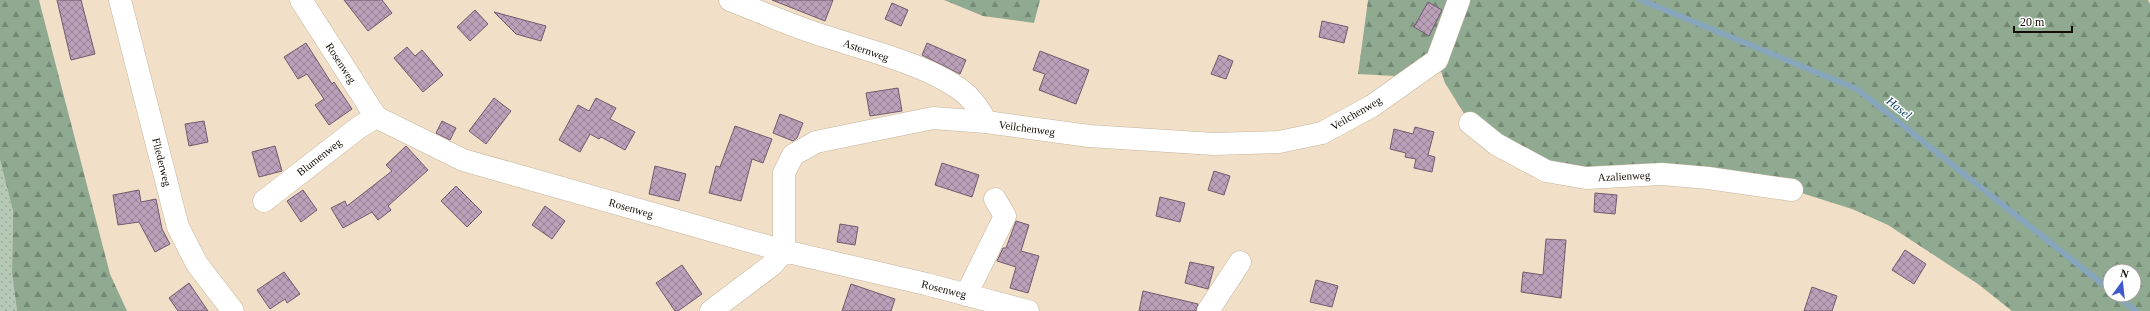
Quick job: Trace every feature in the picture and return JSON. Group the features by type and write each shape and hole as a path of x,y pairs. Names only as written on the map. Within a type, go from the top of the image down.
{"street":[{"name":"Fliederweg","path":"120,0 178,227 197,264 233,311"},
{"name":"Rosenweg","path":"301,0 376,117 463,160 784,251 1028,311"},
{"name":"Asternweg","path":"730,0 804,30 903,63 942,79 967,95 979,109 986,122"},
{"name":"Veilchenweg","path":"784,251 784,173 793,155 816,142 933,118 986,122 1088,136 1214,144 1279,142 1322,132 1372,106 1437,60 1459,0"},
{"name":"Blumenweg","path":"264,201 358,128 376,117"},
{"name":"Azalienweg","path":"1470,123 1496,144 1546,171 1586,178 1670,175 1708,178 1792,190"},
{"path":"966,295 1005,216 994,199"},
{"path":"711,311 772,265 784,251"},
{"path":"1208,311 1240,262"}],"green space":[{"path":"0,0 39,0 110,274 127,311 17,311 12,273 13,211 0,160"},
{"path":"944,0 1040,0 1034,23 983,16"},
{"path":"1368,0 2148,0 2150,4 2150,311 2012,311 1978,284 1888,225 1852,209 1792,190 1546,171 1470,123 1445,83 1437,60 1413,77 1358,74"},
{"path":"0,160 13,211 12,273 17,311 0,311"}],"building":[{"path":"57,0 81,0 95,54 71,60"},
{"path":"344,0 382,0 392,13 368,31"},
{"path":"772,0 833,0 825,21"},
{"path":"1428,2 1442,10 1429,36 1414,27"},
{"path":"892,3 908,10 901,26 885,19"},
{"path":"475,10 488,24 470,41 457,27"},
{"path":"494,12 546,26 541,41 516,34"},
{"path":"1322,21 1348,27 1344,43 1319,37"},
{"path":"306,43 332,84 334,82 352,109 329,125 315,105 324,99 307,74 298,79 284,57"},
{"path":"927,43 966,60 960,74 922,55"},
{"path":"407,47 415,56 422,50 443,75 423,92 394,58"},
{"path":"1040,51 1089,70 1076,104 1039,90 1045,74 1033,70"},
{"path":"1219,55 1233,61 1226,79 1211,74"},
{"path":"898,88 902,111 870,116 866,93"},
{"path":"494,98 511,111 486,144 469,131"},
{"path":"596,98 616,108 610,119 635,132 625,150 601,137 599,139 590,134 580,152 559,140 578,105 589,111"},
{"path":"780,114 803,123 797,138 793,141 773,133"},
{"path":"204,121 208,142 189,146 185,124"},
{"path":"442,121 456,128 450,140 436,133"},
{"path":"735,126 772,139 763,163 752,159 741,201 709,193 716,166 720,167"},
{"path":"1415,127 1434,132 1428,155 1435,157 1432,172 1414,168 1416,159 1405,157 1406,153 1390,149 1394,129 1413,134"},
{"path":"275,146 282,171 259,177 252,152"},
{"path":"406,146 428,170 388,206 391,210 378,220 372,212 343,228 331,208 345,201 347,206 392,171 386,165"},
{"path":"942,163 979,175 972,197 935,185"},
{"path":"655,166 686,174 679,201 649,194"},
{"path":"1214,171 1230,176 1224,195 1208,190"},
{"path":"456,186 482,212 467,227 441,201"},
{"path":"139,190 141,202 156,199 162,229 170,244 155,252 139,222 118,225 113,195"},
{"path":"303,190 317,210 301,222 287,201"},
{"path":"1595,193 1617,195 1615,214 1594,212"},
{"path":"1160,197 1185,203 1180,222 1156,216"},
{"path":"545,206 565,221 552,239 532,225"},
{"path":"1016,221 1029,225 1021,251 1039,256 1028,293 1010,288 1016,267 997,261 1003,248 1006,248"},
{"path":"840,224 858,227 855,245 837,242"},
{"path":"1546,239 1566,240 1561,298 1521,292 1523,272 1543,275"},
{"path":"1905,250 1926,264 1914,284 1892,270"},
{"path":"1190,262 1214,267 1208,289 1185,283"},
{"path":"682,265 702,294 678,311 675,311 656,283"},
{"path":"284,272 300,294 287,303 285,299 270,309 257,290"},
{"path":"1316,280 1338,286 1332,307 1310,302"},
{"path":"189,283 208,311 178,311 169,298"},
{"path":"851,284 895,299 891,311 842,311"},
{"path":"1812,287 1837,296 1832,311 1804,311"},
{"path":"1143,291 1198,304 1196,311 1139,311"}],"waterway":[{"name":"Hasel","path":"1641,0 1857,89 2102,284"},
{"name":"Hasel","path":"2126,303 2136,311"}]}
